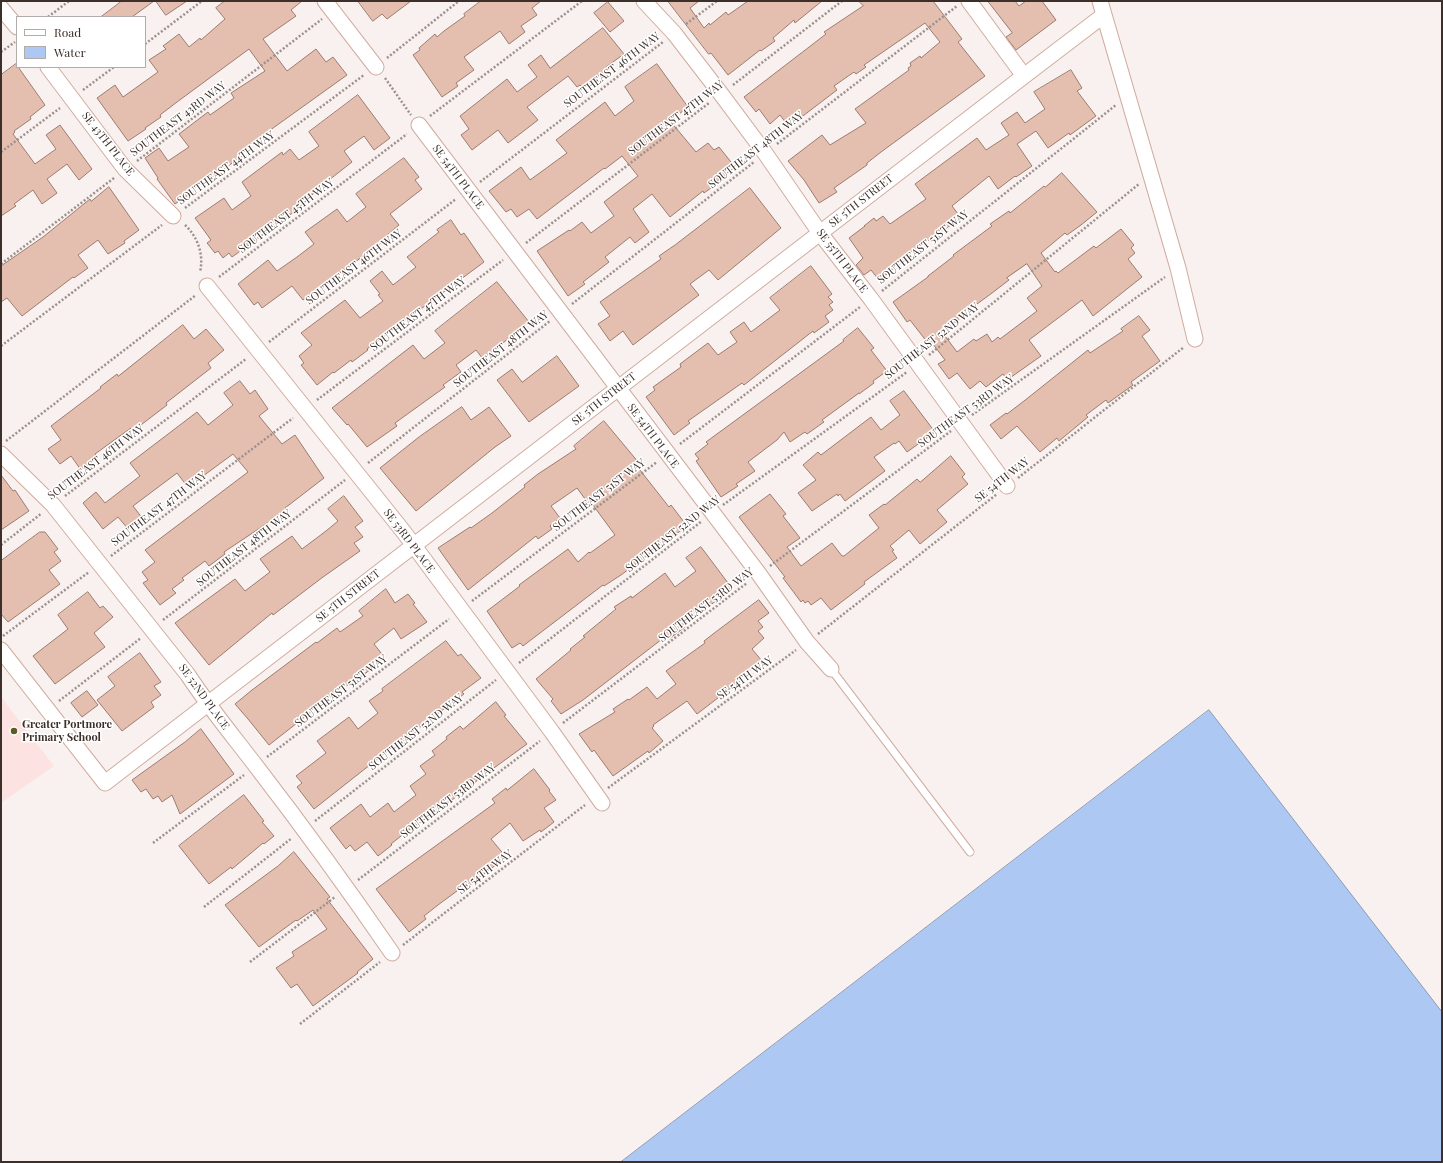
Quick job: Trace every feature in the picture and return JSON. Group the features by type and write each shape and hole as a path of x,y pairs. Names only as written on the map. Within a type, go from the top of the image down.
{"street":[{"name":"SE 55TH PLACE","path":"644,1 674,34 721,94 765,153 820,233 871,299 960,424 1007,486"},
{"path":"969,1 1024,76"},
{"path":"329,6 376,67"},
{"path":"1,8 16,26"},
{"path":"1102,8 1178,268 1195,338"},
{"name":"SE 5TH STREET","path":"48,710 105,783 1024,76 1102,8"},
{"name":"SE 43TH PLACE","path":"49,68 125,169 173,216"},
{"name":"SE 54TH PLACE","path":"419,125 617,389 759,574 808,642 831,669"},
{"name":"SE 53RD PLACE","path":"207,286 356,472 413,546 552,732 599,800"},
{"name":"SE 52ND PLACE","path":"1,454 53,505 188,675 208,704 256,765 348,888 392,954"},
{"path":"1,650 48,710"}],"lane":[{"path":"831,669 970,852"}],"path":[{"path":"49,16 69,1"},
{"path":"146,43 202,1"},
{"name":"SOUTHEAST 44TH WAY","path":"1,346 173,216 376,67 459,1"},
{"name":"SOUTHEAST 45TH WAY","path":"1,444 582,1"},
{"name":"SOUTHEAST 46TH WAY","path":"1,545 717,1"},
{"name":"SOUTHEAST 47TH WAY","path":"1,637 514,252 842,1"},
{"name":"SOUTHEAST 48TH WAY","path":"48,710 963,1"},
{"name":"SOUTHEAST 43RD WAY","path":"1,264 125,169 329,6"},
{"path":"1,52 16,41"},
{"path":"376,67 419,125"},
{"path":"1,152 113,68"},
{"name":"SOUTHEAST 51ST WAY","path":"153,843 871,299 1127,96"},
{"name":"SOUTHEAST 52ND WAY","path":"204,907 712,513 918,364 1151,175"},
{"path":"173,216 187,226 200,247 202,263 200,274 207,286"},
{"name":"SOUTHEAST 53RD WAY","path":"250,962 759,574 960,424 1178,268"},
{"name":"SE 54TH WAY","path":"300,1024 808,642 1195,338"}],"shaded area":[{"name":"Greater Portmore Primary School","path":"1,697 54,766 1,803"}],"water":[{"path":"1209,710 1442,1012 1442,1162 621,1162"}],"building":[{"path":"122,1 154,1 133,16 102,16"},
{"path":"156,1 187,1 166,15"},
{"path":"225,1 302,1 291,10 296,16 263,39 287,71 316,49 326,62 333,57 347,75 241,151 244,155 212,177 210,175 188,189 191,193 175,204 157,179 158,178 145,158 159,148 168,161 189,147 179,134 208,112 210,115 234,98 231,93 265,71 249,49 177,102 160,115 161,117 145,128 146,129 128,141 97,98 115,85 123,97 158,72 149,60 166,49 163,46 179,34 189,47 200,38 201,40 225,19 216,8"},
{"path":"358,1 411,1 387,19 382,14 373,21"},
{"path":"481,1 541,1 532,8 537,15 521,26 525,32 509,44 500,31 464,57 474,70 456,83 458,86 442,97 413,55 420,50 419,48 435,34 437,37 465,16 464,14"},
{"path":"668,1 699,1 690,8 704,28 726,12 728,15 748,1 822,1 795,23 794,20 773,38 775,41 761,51 760,50 728,75 711,53 709,54"},
{"path":"859,1 933,1 962,39 958,42 985,76 881,152 867,163 867,165 834,188 837,192 819,203 804,180 788,161 822,135 830,145 866,123 855,109 909,70 908,68 911,66 910,63 920,56 921,58 940,42 925,23 864,65 866,67 856,74 854,72 834,86 837,90 795,122 792,119 786,123 780,115 770,124 759,109 756,112 744,97 826,34 824,32 863,6"},
{"path":"988,1 1015,1 1019,6 1026,1 1042,1 1056,20 1016,50 1006,37 1012,33"},
{"path":"608,2 624,21 610,32 594,13"},
{"path":"603,28 624,54 606,67 608,69 583,88 580,85 577,87 568,76 527,107 538,120 508,143 498,130 472,150 461,135 469,129 460,116 507,79 517,92 537,77 528,65 541,55 550,68"},
{"path":"16,64 16,68 19,68 45,105 30,117 31,119 14,131 15,132 13,134 35,164 56,149 46,135 60,125 92,169 79,180 67,164 47,179 57,193 42,204 33,190 14,204 16,206 1,216 1,75"},
{"path":"657,64 688,107 671,122 696,152 708,143 714,150 719,147 735,167 717,181 718,183 704,193 703,191 670,217 652,194 633,209 649,232 635,243 630,237 605,257 609,262 583,282 585,284 568,296 537,251 582,222 591,233 614,216 604,202 638,176 622,156 537,219 529,209 517,217 511,209 506,212 489,191 521,167 530,180 567,153 556,140 605,102 615,116 634,101 625,87"},
{"path":"1071,70 1082,88 1077,91 1096,116 1070,135 1069,133 1048,148 1036,131 1017,144 1032,166 1016,177 1015,176 998,189 989,176 952,206 961,218 903,258 905,260 879,280 871,270 864,275 856,265 863,258 849,238 874,218 876,221 883,216 890,224 926,199 915,184 977,138 986,150 1009,135 1001,123 1017,112 1025,123 1045,109 1034,92"},
{"path":"358,95 390,138 374,150 364,136 344,151 352,162 320,187 321,188 305,200 306,201 289,216 232,257 229,253 223,258 218,251 215,253 207,243 211,240 195,218 224,198 232,210 251,196 242,182 282,152 283,155 290,149 299,160 319,146 309,132"},
{"path":"404,158 419,177 415,180 422,189 390,214 399,225 386,236 388,238 303,300 292,286 262,308 258,302 254,305 238,284 268,260 277,271 297,257 314,244 305,232 337,209 347,222 366,207 356,194"},
{"path":"1062,173 1097,212 1067,235 1065,233 1041,253 1055,272 1056,271 1058,273 1094,246 1096,248 1121,229 1134,245 1131,248 1135,253 1128,259 1142,277 1093,316 1082,300 1029,340 1041,356 1007,380 1003,374 986,387 980,381 970,389 957,373 949,379 938,364 945,360 930,340 927,342 910,320 907,322 893,302 928,277 954,256 953,255 992,226 990,224 1009,211 1010,213 1044,186 1045,187","holes":["1027,264 1042,286 1027,298 1037,311 1000,339 998,337 992,342 987,334 976,341 974,339 957,352 942,332 959,320 957,317 976,302 977,304 992,293 1009,280 1007,278"]},
{"path":"109,187 139,230 124,241 125,243 108,254 98,240 78,255 88,268 74,278 73,277 22,316 7,298 1,302 1,266 43,237 90,199 91,201"},
{"path":"750,188 781,228 718,280 709,270 690,284 699,295 633,345 623,331 610,341 598,324 610,316 600,302 661,259 659,256"},
{"path":"451,220 461,235 464,233 484,262 367,349 368,350 352,362 351,360 317,385 301,365 304,363 299,356 312,345 301,333 345,300 360,318 383,301 378,295 380,294 370,281 382,271 393,285 416,267 407,257 439,232 437,230"},
{"path":"811,266 832,294 828,297 833,302 829,305 833,310 825,316 829,322 814,333 813,331 744,385 742,383 688,421 690,423 674,435 646,397 655,390 653,387 681,367 680,364 708,343 718,355 737,342 730,332 744,322 751,332 780,310 770,298"},
{"path":"497,282 529,322 483,359 476,350 456,365 461,372 443,385 445,387 395,423 397,426 367,447 348,424 347,425 332,408 413,345 424,359 445,343 435,331"},
{"path":"1139,316 1150,330 1142,336 1160,361 1131,382 1133,385 1108,403 1106,400 1086,415 1088,417 1059,441 1057,438 1040,452 1017,426 1001,439 990,425 1024,401 1088,350 1090,353 1123,331 1121,329"},
{"path":"183,325 194,339 206,329 224,350 208,363 211,368 133,431 131,428 95,454 98,458 81,470 71,456 60,464 48,449 61,440 51,426"},
{"path":"858,328 874,348 871,350 887,371 873,381 874,383 822,420 824,422 807,434 805,432 790,442 784,432 777,440 748,462 755,471 736,484 738,486 721,497 696,461 699,459 695,454 708,444 706,442 844,341 843,340"},
{"path":"557,356 579,386 529,422 497,380 512,369 522,382"},
{"path":"240,381 250,394 255,390 268,409 259,416 282,444 295,435 324,478 285,508 286,509 224,552 225,554 209,566 205,561 182,578 184,580 172,589 176,593 160,605 143,583 148,580 142,572 155,562 145,550 248,472 233,454 187,486 177,473 133,506 143,519 129,530 118,517 103,529 83,503 96,492 105,503 140,476 130,463 197,412 208,425 233,405 224,393"},
{"path":"904,391 935,432 907,452 899,441 895,444 894,443 874,457 885,471 845,501 840,494 838,496 837,494 812,511 798,493 816,480 803,465 818,452 821,455 871,417 881,430 900,415 890,401"},
{"path":"462,407 471,420 489,407 511,436 495,447 416,511 380,468 419,437"},
{"path":"604,421 639,463 636,465 669,507 671,505 687,526 621,575 604,586 603,585 523,646 520,643 512,648 487,611 568,549 578,562 589,552 590,553 615,535 590,501 588,503 577,488 551,506 560,518 550,526 552,529 538,539 536,536 468,590 438,548 492,513 525,487 524,485 538,474 576,449 574,446"},
{"path":"951,456 965,474 962,477 968,484 937,510 947,522 920,544 909,530 890,546 894,550 892,551 897,558 864,582 865,584 831,610 821,598 811,605 808,601 805,603 803,600 801,602 783,578 785,577 739,517 770,494 786,514 783,516 800,538 787,547 801,566 832,543 842,556 844,556 879,528 869,515 884,504 885,505 917,479 920,482"},
{"path":"1,475 13,491 15,490 29,511 1,530"},
{"path":"344,496 363,521 355,527 363,537 354,543 360,551 273,615 272,613 209,665 175,623 235,579 245,591 270,572 260,559 292,536 302,549 326,531 338,521 328,509"},
{"path":"40,532 45,532 58,549 54,552 61,561 49,570 60,584 8,622 1,614 1,561"},
{"path":"701,547 731,587 715,600 716,601 683,625 685,627 669,639 666,636 583,700 561,714 551,701 553,699 536,679 585,637 583,636 616,609 614,607 631,596 632,598 665,573 675,587 696,571 686,558"},
{"path":"386,589 395,603 408,594 415,603 413,604 427,622 401,639 394,628 374,644 385,658 353,683 352,682 334,694 269,745 235,704 316,642 317,643 337,628 340,632 363,616 359,611"},
{"path":"88,592 100,608 103,606 113,617 94,633 105,647 55,684 33,656 68,629 58,615"},
{"path":"759,600 769,613 758,621 763,627 758,631 764,638 752,649 762,661 738,679 740,681 697,714 687,701 653,725 654,726 652,728 663,741 649,753 648,751 613,776 594,750 592,752 579,734 615,712 613,709 647,687 657,699 676,684 666,671 705,643 704,641"},
{"path":"446,641 458,656 461,654 481,678 462,692 464,694 415,731 416,732 400,743 399,742 314,809 297,787 302,783 296,776 326,753 317,741 349,717 358,729 378,713 369,701 383,691 382,689"},
{"path":"140,653 161,682 154,686 161,695 151,702 154,707 122,731 97,700 115,686 108,677"},
{"path":"87,691 98,705 82,717 71,703"},
{"path":"496,702 506,715 504,716 527,744 476,781 429,819 428,817 406,832 378,856 367,842 355,851 350,845 346,849 330,828 361,804 370,817 388,803 394,812 416,795 410,786 426,774 420,766 435,755 432,751 460,726 463,729"},
{"path":"201,729 234,774 180,814 172,795 162,802 158,796 153,799 146,789 141,792 132,780"},
{"path":"534,769 556,800 544,808 554,822 541,832 540,830 523,841 510,823 491,839 506,857 466,888 462,890 461,888 438,905 424,916 426,919 409,932 376,889 495,803 492,799 506,788 507,790"},
{"path":"244,795 264,821 262,822 274,836 264,844 263,843 232,869 231,867 209,884 179,846"},
{"path":"294,852 330,897 327,899 373,959 357,972 358,973 313,1006 297,984 291,988 276,968 294,956 292,952 327,929 313,910 297,921 296,920 259,947 225,905 278,866"}],"place":[{"name":"Greater Portmore Primary School","path":"14,731"}]}
